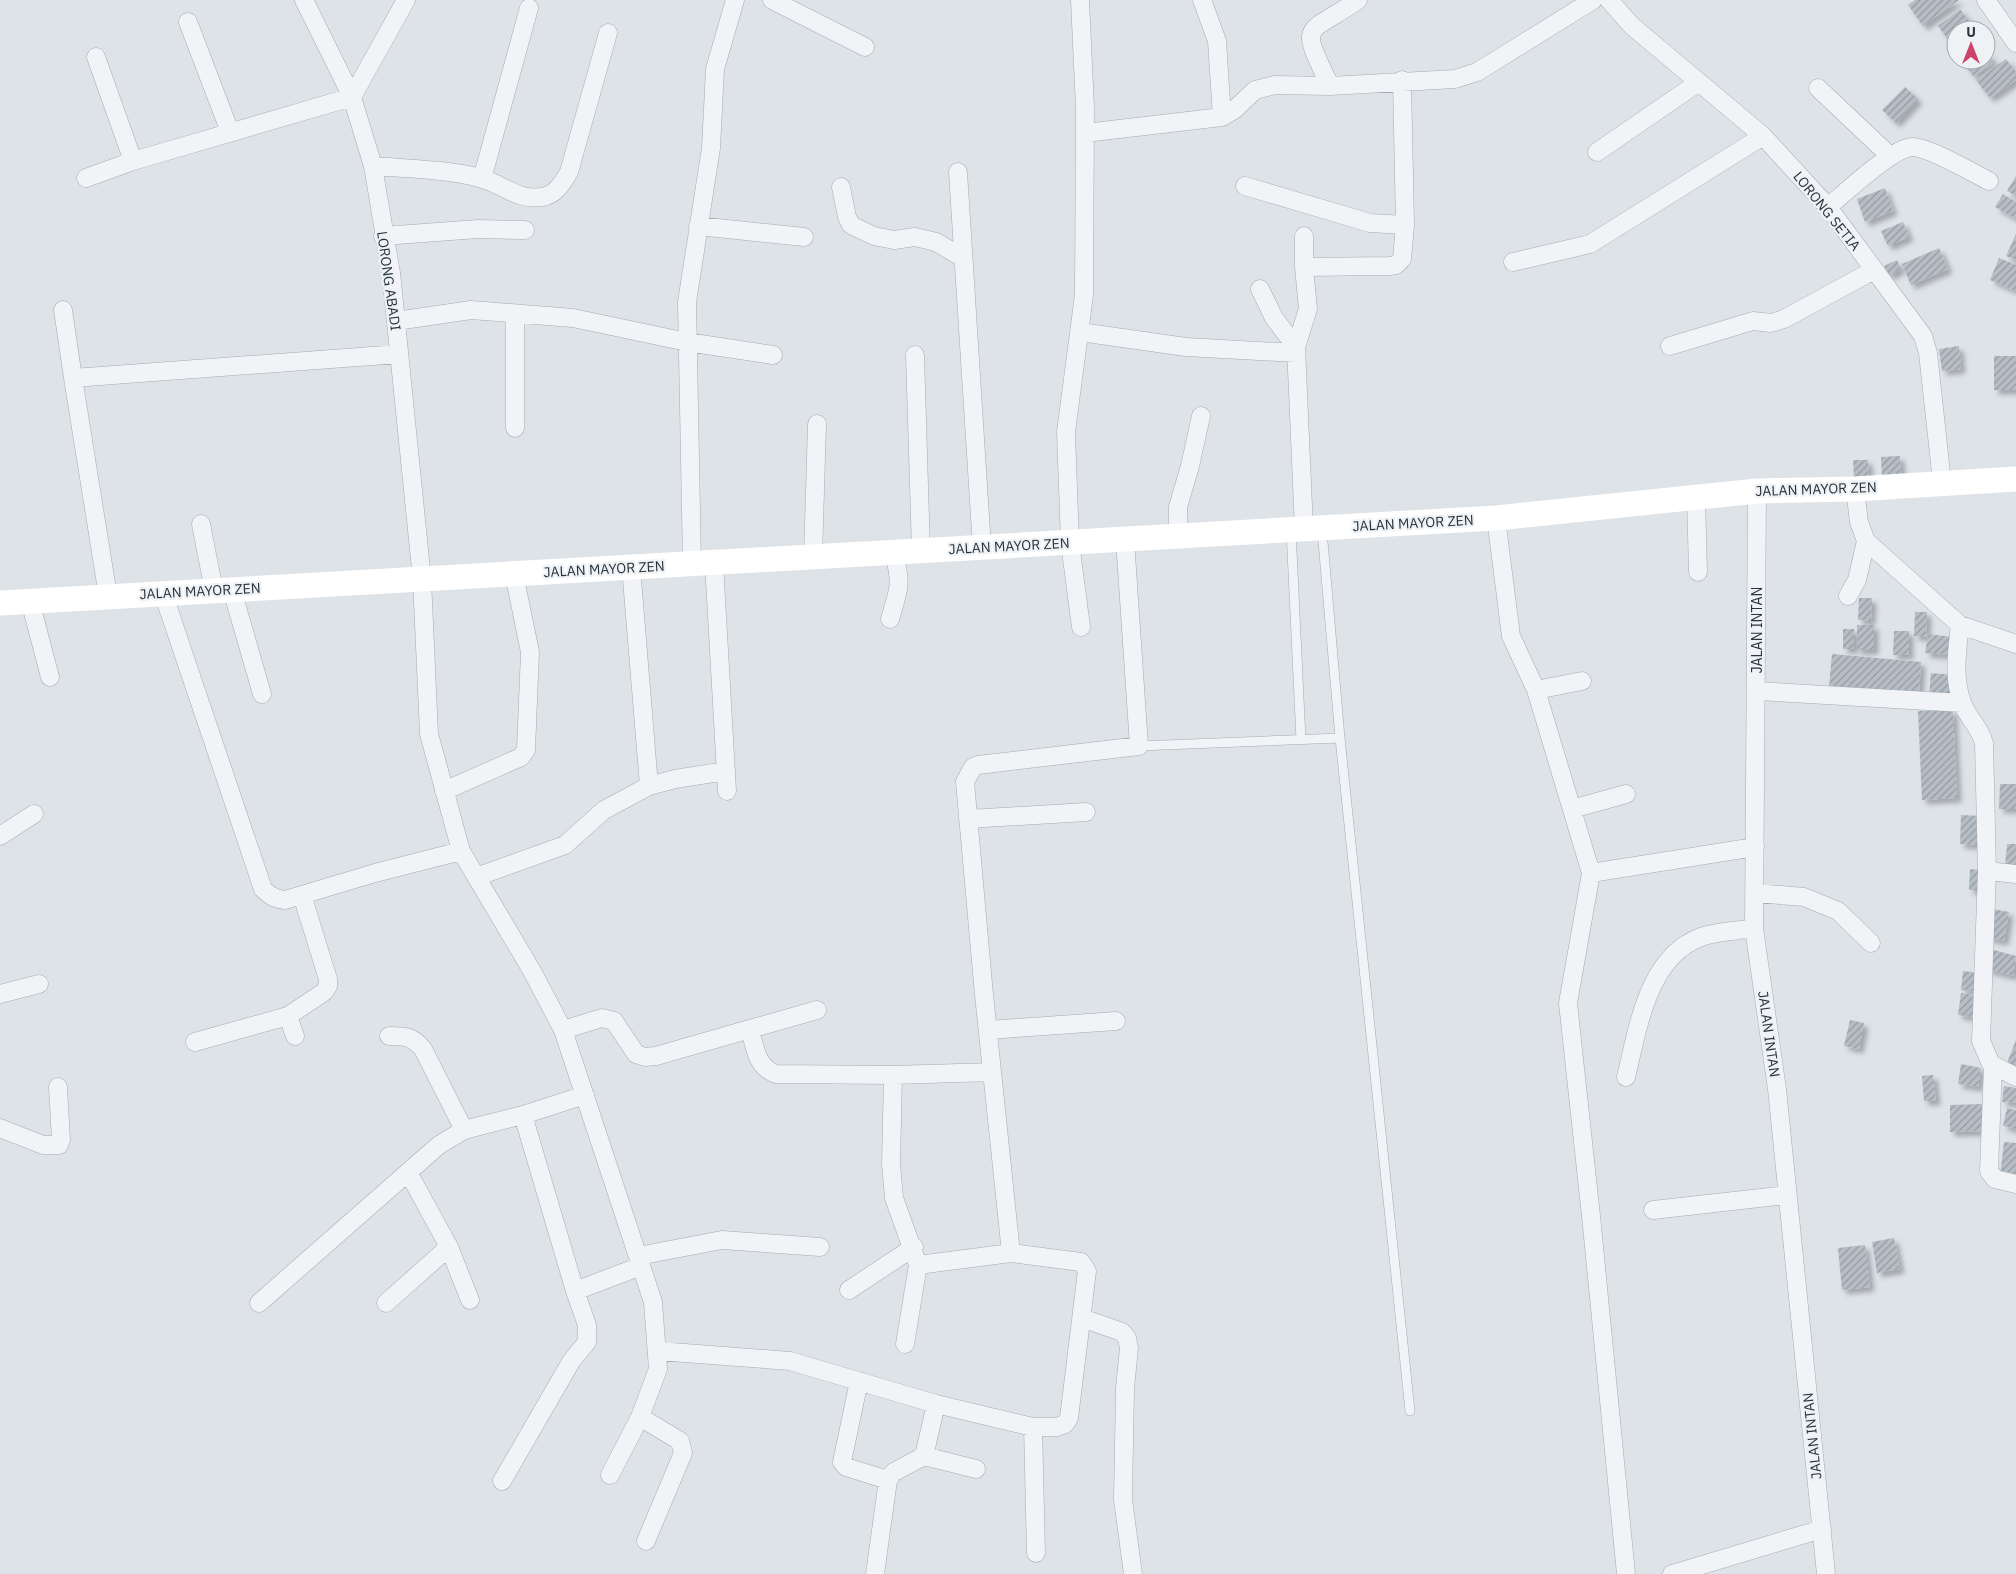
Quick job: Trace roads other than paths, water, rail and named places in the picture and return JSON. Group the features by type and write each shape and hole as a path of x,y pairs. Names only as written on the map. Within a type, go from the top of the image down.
{"street":[{"name":"LORONG ABADI","path":"304,0 352,97 373,166 383,236 391,273 422,579 429,734 444,791 461,851 532,970 563,1030 653,1302 658,1369 640,1417 610,1475"},
{"path":"86,178 133,161 352,97 406,0"},
{"path":"727,790 703,563 687,342 686,302 711,148 715,69 734,0"},
{"path":"772,0 865,47"},
{"path":"1202,0 1217,41 1222,117"},
{"path":"1330,86 1311,44 1311,33 1316,26 1358,0"},
{"path":"1085,132 1222,117 1234,110 1255,90 1275,86 1330,86 1402,80 1455,79 1477,72 1592,0"},
{"name":"LORONG SETIA","path":"1609,0 1632,26 1764,136 1828,207 1923,336 1928,353 1942,482"},
{"path":"1986,0 2016,43"},
{"path":"1081,627 1070,543 1066,432 1084,295 1084,1"},
{"path":"482,179 529,8"},
{"path":"188,22 230,132"},
{"path":"373,166 446,172 482,179 518,196 543,197 558,190 569,172 608,33"},
{"path":"96,57 133,161"},
{"path":"1304,267 1396,265 1402,259 1405,225 1402,80"},
{"path":"1597,152 1699,82"},
{"path":"1818,88 1890,156"},
{"path":"1513,262 1590,244 1764,136"},
{"path":"1828,207 1890,156 1911,147 1926,150 1989,181"},
{"path":"958,172 982,548"},
{"path":"1244,186 1370,223 1405,225"},
{"path":"841,187 847,218 851,225 874,236 894,240 915,237 936,242 963,258"},
{"path":"698,226 804,237"},
{"path":"383,236 478,229 525,230"},
{"path":"1304,236 1304,267 1308,308 1296,350 1305,529"},
{"path":"1670,346 1753,321 1771,323 1784,319 1874,270"},
{"path":"1260,289 1274,318 1296,350"},
{"path":"63,310 108,596"},
{"path":"396,321 470,310 574,318 687,342 773,355"},
{"path":"515,314 515,428"},
{"path":"1080,332 1186,347 1296,350"},
{"path":"73,378 399,354"},
{"path":"915,355 921,551"},
{"path":"1178,537 1178,507 1190,466 1201,416"},
{"path":"813,557 817,424"},
{"name":"JALAN MAYOR ZEN","path":"0,602 1496,518 1757,491 1855,489 1942,482 2016,479"},
{"path":"1855,489 1859,522 1866,541 1960,625 2016,644"},
{"name":"JALAN INTAN","path":"1757,491 1754,928 1777,1089 1826,1574"},
{"path":"1696,497 1698,572"},
{"path":"1496,518 1511,636 1536,690 1591,873 1568,1003 1626,1574"},
{"path":"201,524 223,590 262,694"},
{"path":"1011,1253 965,782 973,767 1139,746 1125,540"},
{"path":"1848,596 1857,580 1866,541"},
{"path":"890,619 899,588 900,576 894,553"},
{"path":"631,567 649,786"},
{"path":"444,791 521,757 526,750 530,652 514,574"},
{"path":"163,593 263,889 276,899 285,900 375,873 461,851"},
{"path":"30,601 50,676"},
{"path":"1960,625 1956,665 1962,703 1981,732 1984,743 1987,871 1981,1041 1993,1065 1989,1171 1995,1179 2016,1184"},
{"path":"1536,690 1582,681"},
{"path":"1757,691 1962,703"},
{"path":"476,877 565,845 604,810 649,786 675,779 726,771"},
{"path":"1572,809 1626,794"},
{"path":"968,819 1086,812"},
{"path":"0,836 34,814"},
{"path":"1591,873 1756,847"},
{"path":"1987,871 2016,874"},
{"path":"1755,893 1804,897 1838,911 1871,943"},
{"path":"195,1042 288,1016 324,992 328,986 328,979 302,895"},
{"path":"1626,1078 1653,982 1676,951 1701,937 1754,928"},
{"path":"0,994 39,984"},
{"path":"563,1030 602,1018 614,1021 636,1054 645,1057 656,1056 817,1010"},
{"path":"288,1016 295,1036"},
{"path":"988,1030 1116,1021"},
{"path":"750,1029 760,1064 766,1070 776,1074 893,1075 992,1072"},
{"path":"389,1036 408,1036 415,1040 423,1049 464,1130"},
{"path":"1993,1065 2016,1077"},
{"path":"893,1075 891,1164 894,1198 914,1247 918,1265 905,1344"},
{"path":"0,1128 43,1145 53,1147 59,1145 61,1140 58,1087"},
{"path":"259,1303 439,1145 464,1130 523,1115 584,1095"},
{"path":"502,1481 572,1360 587,1342 587,1325 575,1291 523,1115"},
{"path":"408,1172 449,1247 470,1300"},
{"path":"1653,1210 1788,1195"},
{"path":"575,1291 640,1261 722,1240 820,1247"},
{"path":"386,1303 449,1247"},
{"path":"849,1290 914,1247"},
{"path":"658,1351 790,1361 936,1404 1033,1427 1057,1428 1065,1424 1069,1418 1088,1271 1084,1265 1081,1262 1011,1253 918,1265"},
{"path":"1082,1318 1122,1332 1127,1338 1129,1348 1125,1388 1123,1500 1133,1574"},
{"path":"859,1381 842,1462 846,1467 888,1480"},
{"path":"924,1456 936,1404"},
{"path":"640,1417 680,1441 682,1446 682,1453 646,1541"},
{"path":"1033,1427 1036,1553"},
{"path":"875,1574 888,1480 894,1472 924,1456 976,1469"},
{"path":"1672,1574 1822,1529"}],"lane":[{"path":"1305,529 1340,738 1410,1411"},
{"path":"1301,740 1305,529"},
{"path":"1139,746 1340,738"}]}
